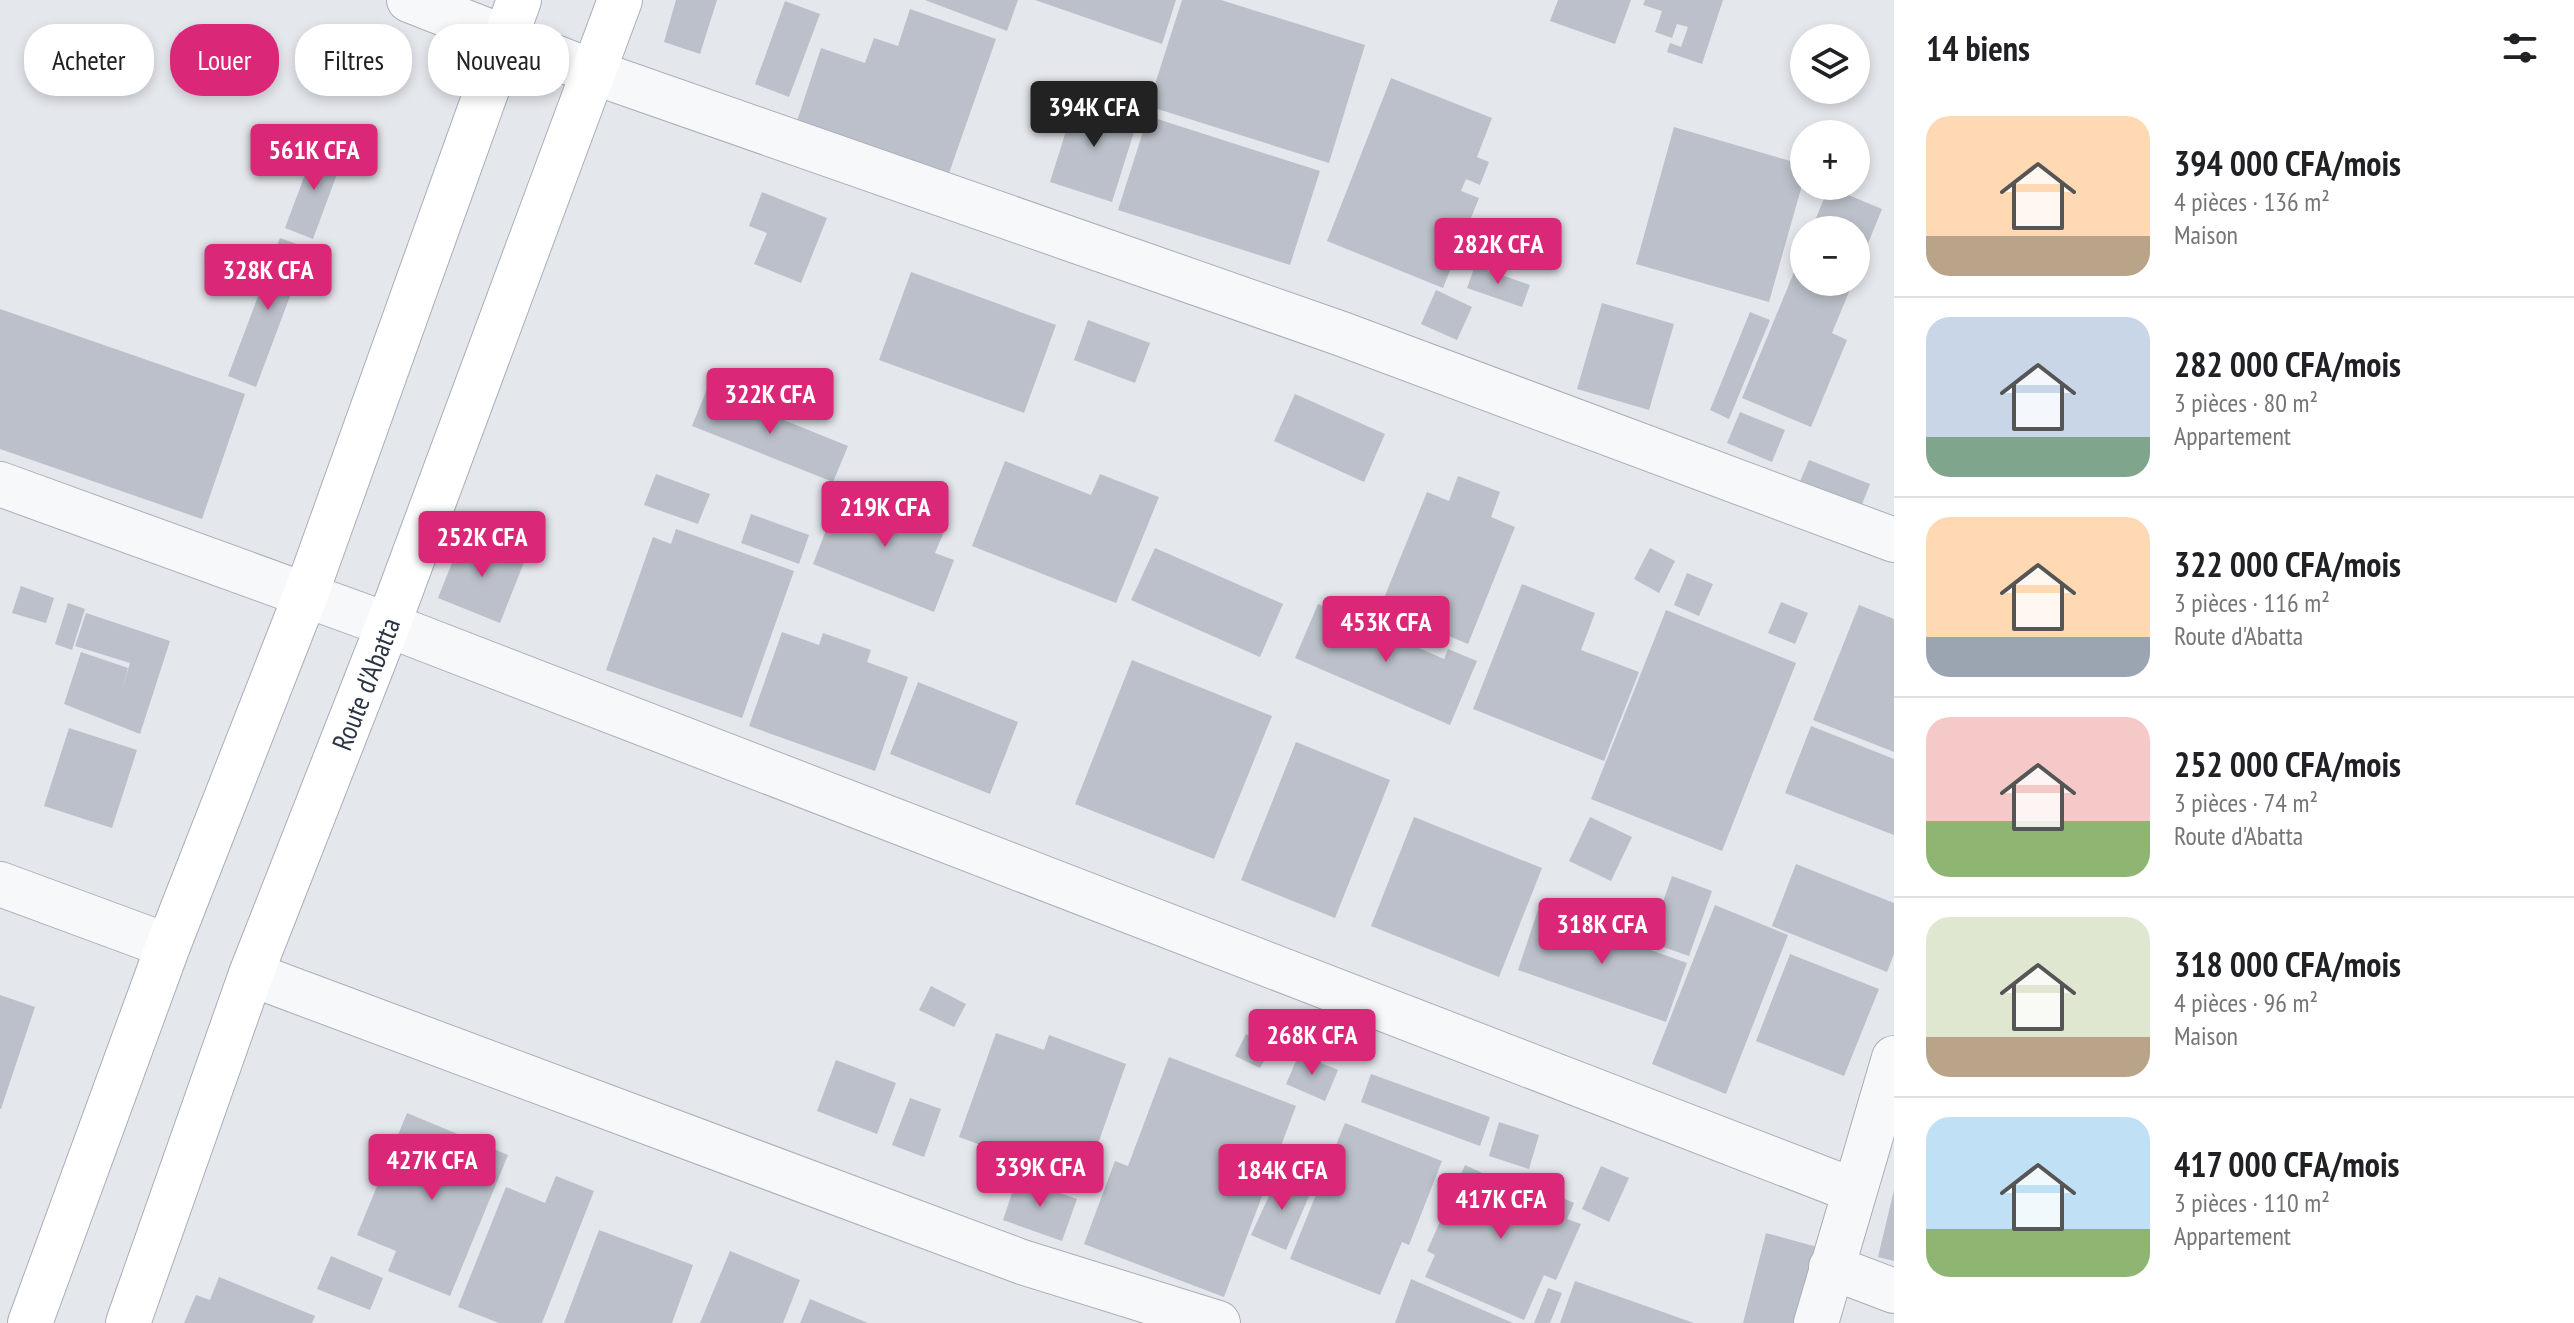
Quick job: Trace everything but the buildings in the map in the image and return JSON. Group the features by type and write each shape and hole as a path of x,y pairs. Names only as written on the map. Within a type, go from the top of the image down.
{"street":[{"path":"409,0 512,18 593,72 1342,334 1894,540"},
{"name":"Route d'Abatta","path":"128,1323 251,974 388,625 620,0"},
{"path":"30,1323 168,946 306,594 512,18"},
{"path":"0,484 388,625 1855,1191"},
{"path":"0,884 168,946"},
{"path":"251,974 1022,1262 1218,1323"},
{"path":"1816,1323 1894,1058"},
{"path":"1831,1267 1894,1291"}]}
